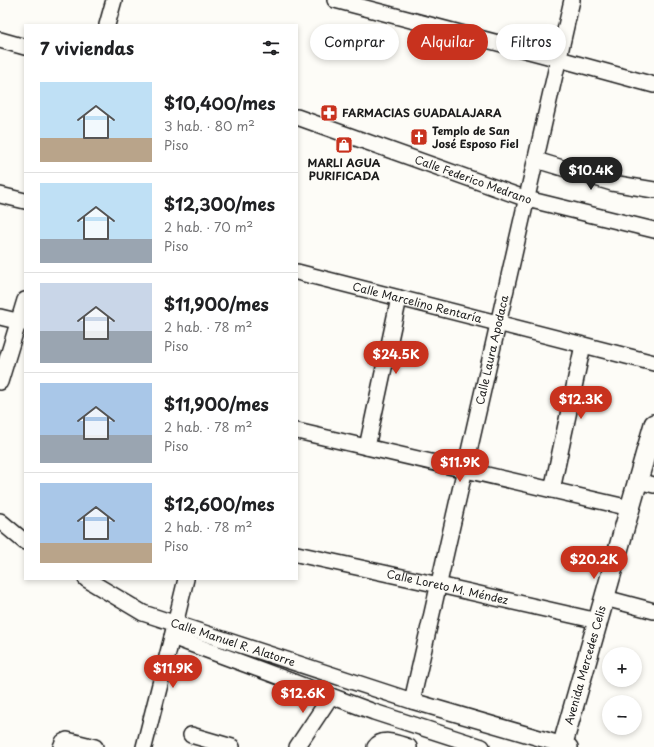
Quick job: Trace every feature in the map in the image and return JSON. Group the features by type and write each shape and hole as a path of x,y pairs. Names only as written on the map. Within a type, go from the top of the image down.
{"main road":[{"name":"Avenida Mercedes Celis","path":"564,746 630,508 646,483 654,424"}],"street":[{"path":"107,24 114,0"},
{"path":"335,0 363,3 496,41"},
{"name":"Calle Laura Apodaca","path":"566,27 572,0"},
{"path":"0,40 24,47"},
{"name":"Calle Laura Apodaca","path":"412,701 559,60"},
{"path":"563,60 654,86"},
{"name":"Calle Federico Medrano","path":"298,117 527,199 654,230"},
{"path":"536,160 612,183 654,190"},
{"path":"0,195 24,201"},
{"name":"Calle Marcelino Rentaría","path":"298,272 654,363"},
{"path":"367,447 399,298"},
{"path":"0,382 22,323 24,308"},
{"path":"0,317 22,323"},
{"path":"552,490 583,345"},
{"path":"298,431 630,508"},
{"path":"0,521 23,541"},
{"path":"0,535 23,541"},
{"name":"Calle Loreto M. Méndez","path":"298,554 598,622"},
{"name":"Calle Manuel R. Alatorre","path":"88,580 174,631 564,746"},
{"path":"144,747 186,580"},
{"path":"605,598 654,611"},
{"path":"174,631 331,696 429,731 482,747"},
{"path":"297,747 331,696"},
{"path":"191,735 232,747"},
{"path":"62,744 69,740 95,747"},
{"path":"375,747 379,743 385,741 409,747"}],"place":[{"name":"FARMACIAS GUADALAJARA","path":"329,113"},
{"name":"Templo de San José Esposo Fiel","path":"419,137"},
{"name":"MARLI AGUA PURIFICADA","path":"344,145"}]}
